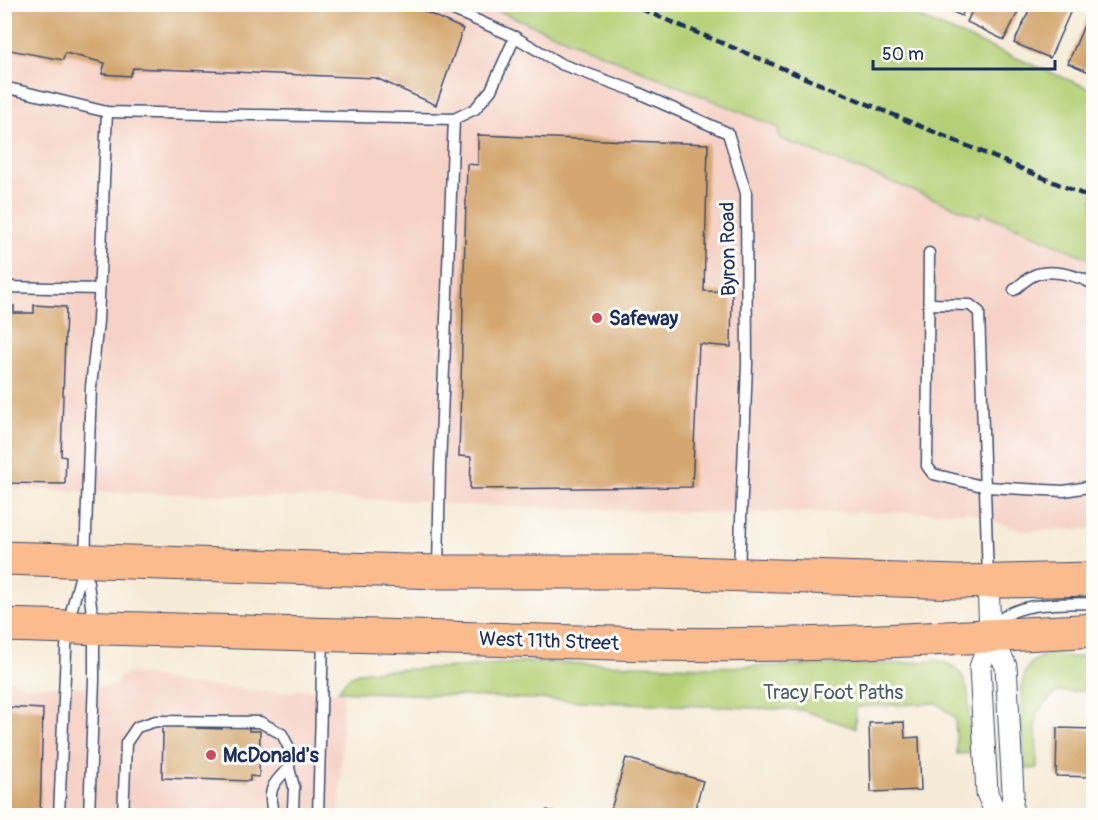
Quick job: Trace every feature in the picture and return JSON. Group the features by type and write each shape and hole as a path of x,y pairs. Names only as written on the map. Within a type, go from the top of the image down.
{"main road":[{"path":"4,558 438,572 656,572 988,582 1094,579"},
{"name":"West 11th Street","path":"4,625 725,645 955,638 1094,630"}],"street":[{"path":"988,582 990,635 980,668 987,793 997,816"},
{"path":"990,635 1006,666 1013,792 1011,816"}],"lane":[{"name":"Byron Road","path":"440,4 515,37 561,64 632,90 728,133 746,193 747,364 739,575"},
{"path":"4,87 107,112 454,119 475,109 491,90 515,37"},
{"path":"59,816 80,628 85,561 91,387 98,321 107,112"},
{"path":"438,572 454,119"},
{"path":"929,254 927,466 933,474 986,487 1064,491 1094,486"},
{"path":"1014,290 1026,279 1037,274 1051,272 1069,274 1094,284"},
{"path":"4,287 99,290"},
{"path":"929,304 970,304 979,312 988,582"},
{"path":"85,561 80,628 94,680 89,816"},
{"path":"990,635 1000,620 1017,610 1036,606 1094,603"},
{"path":"318,816 323,635"},
{"path":"123,816 126,743 137,727 156,721 260,722 282,734 290,750 289,768 294,787 293,809 290,816"},
{"path":"274,816 270,793 276,780 289,768"}],"shaded area":[{"path":"5,5 484,5 779,128 779,138 980,217 980,212 1093,260 1093,529 1023,531 967,512 724,513 5,488"},
{"path":"132,673 184,684 278,693 305,689 343,692 340,815 5,816 5,677 25,686 115,686 124,674"}],"green space":[{"path":"484,5 889,5 1093,90 1093,260 981,212 980,217 779,138 779,128"},
{"path":"1051,654 1070,657 1093,656 1093,690 1056,692 1036,714 1037,768 1025,769 1021,716 1024,676 1032,662"},
{"name":"Tracy Foot Paths","path":"940,661 955,668 962,676 966,686 971,753 957,754 955,718 937,703 856,707 855,728 802,710 338,691 350,677 367,671 525,662 705,667"}],"building":[{"path":"4,4 408,4 463,29 436,105 376,78 133,68 130,76 102,74 105,63 65,53 63,60 4,49"},
{"path":"934,4 966,4 962,16"},
{"path":"975,4 1022,4 1004,40 967,22"},
{"path":"1032,4 1070,4 1073,6 1050,58 1014,43"},
{"path":"1088,16 1094,18 1094,74 1068,63"},
{"name":"Safeway","path":"478,135 708,144 704,291 732,292 731,347 699,344 692,487 470,489 471,457 459,456 467,164 478,165"},
{"path":"34,305 66,307 61,456 66,457 65,484 4,483 4,306 14,306 14,313 34,313"},
{"path":"4,707 43,709 40,816 4,816"},
{"path":"904,722 905,738 919,737 921,790 871,792 869,723"},
{"name":"McDonald's","path":"162,723 196,724 196,728 222,729 222,725 249,726 249,731 260,731 259,777 250,776 250,781 162,778"},
{"path":"1057,728 1094,729 1094,777 1056,776"},
{"path":"626,758 703,781 693,816 609,816"},
{"path":"547,810 562,815 562,816 545,816"}],"railway":[{"path":"629,4 1094,199"}],"place":[{"name":"Safeway","path":"597,318"},
{"name":"McDonald's","path":"211,755"}]}
